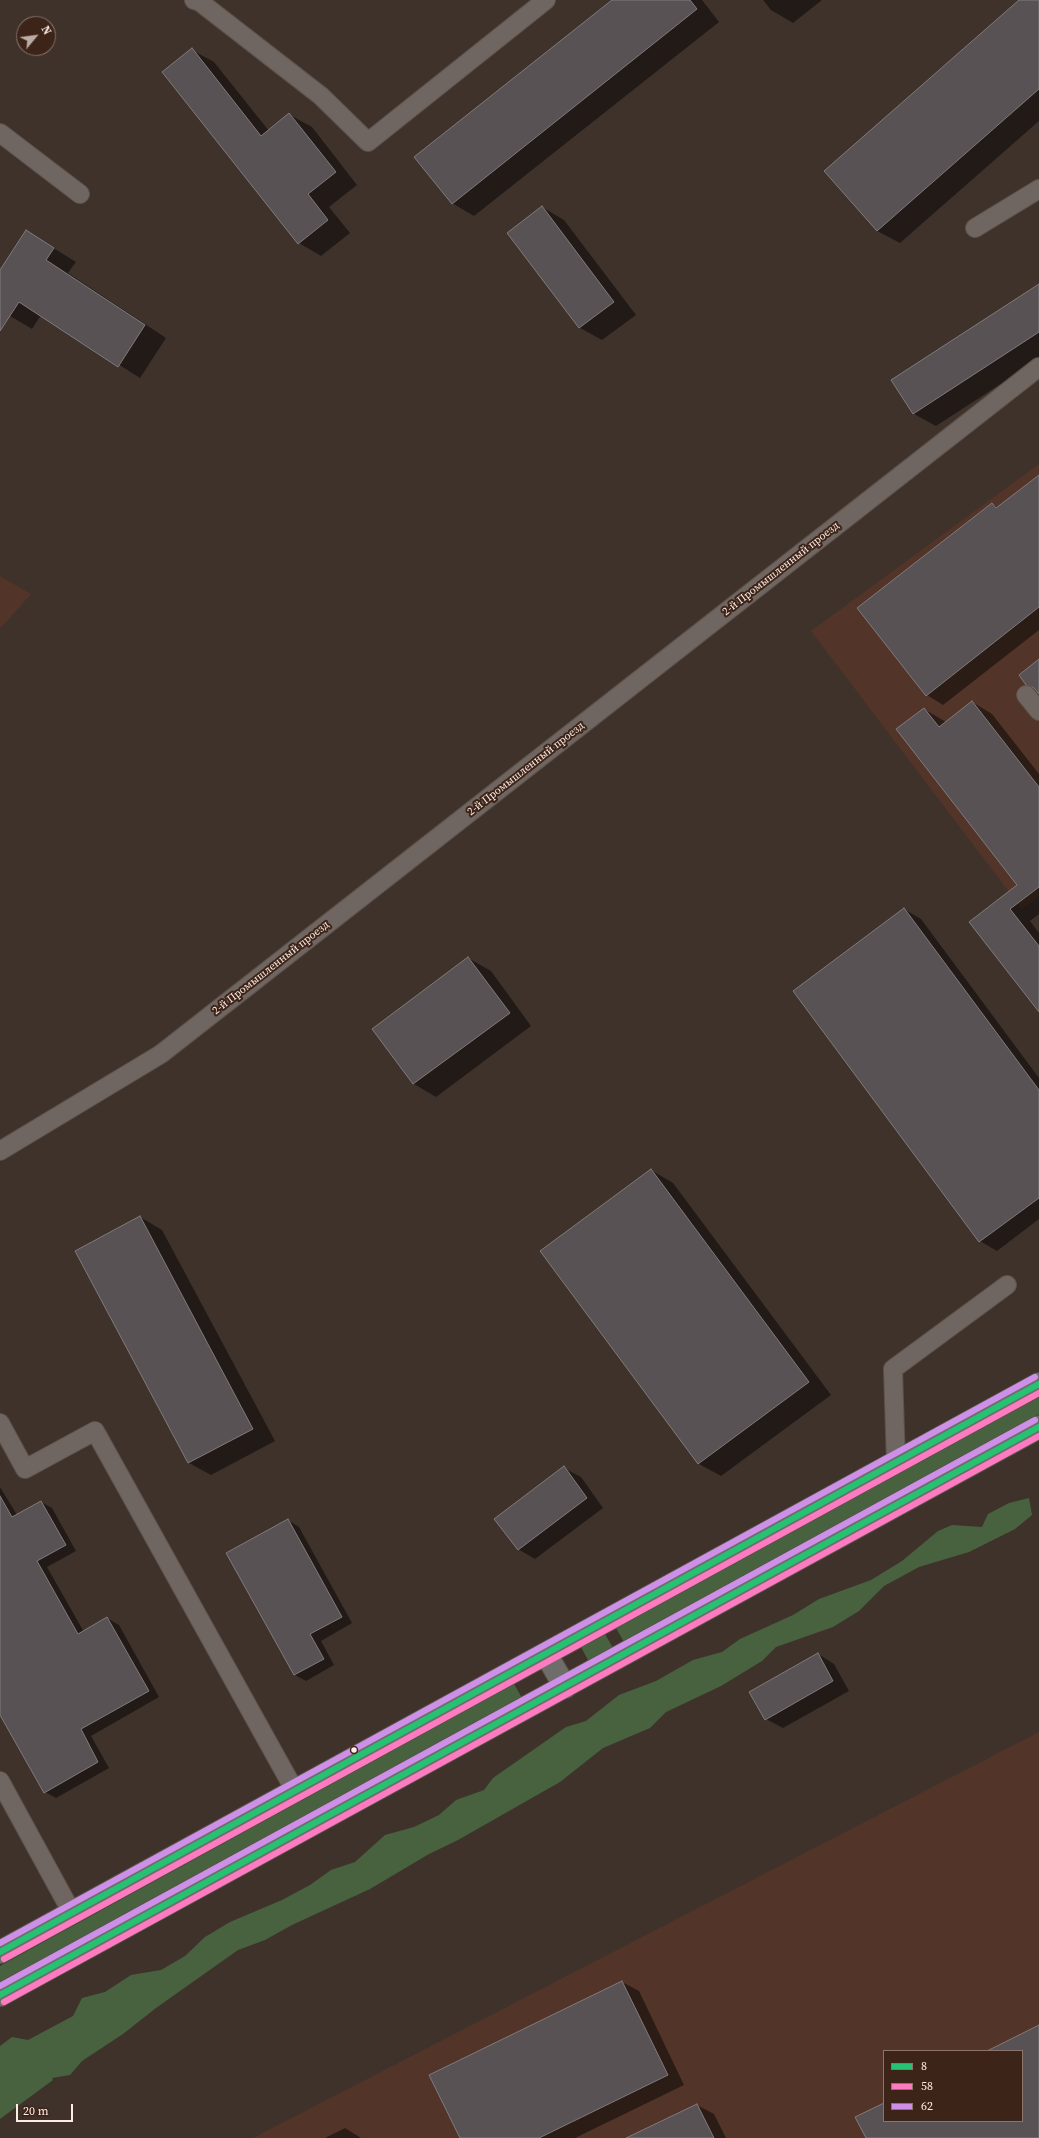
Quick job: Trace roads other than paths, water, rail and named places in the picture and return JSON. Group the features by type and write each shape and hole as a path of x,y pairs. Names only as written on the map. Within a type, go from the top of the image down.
{"main road":[{"path":"0,1952 1039,1384"},
{"path":"0,1995 1039,1427"},
{"path":"546,1654 565,1687"}],"lane":[{"path":"194,0 200,2 321,96 368,142 546,0"},
{"path":"0,133 80,194"},
{"path":"975,228 1039,189"},
{"name":"2-й Промышленный проезд","path":"0,1151 161,1054 1039,367"},
{"path":"1026,695 1039,711"},
{"path":"896,1463 893,1369 1007,1285"},
{"path":"0,1423 25,1470 95,1431 295,1791"},
{"path":"0,1781 72,1913"}]}
